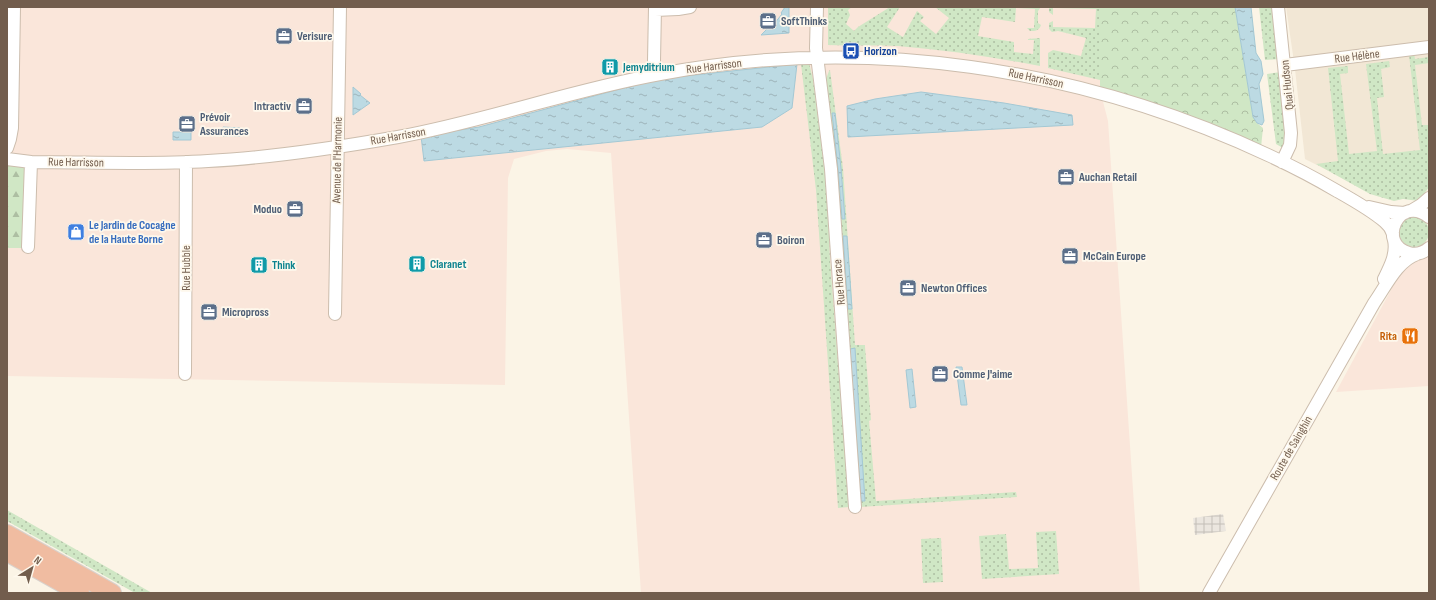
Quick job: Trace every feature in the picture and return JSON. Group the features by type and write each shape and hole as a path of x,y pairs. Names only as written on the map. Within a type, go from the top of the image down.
{"highway":[{"path":"7,534 112,593"},
{"path":"7,552 80,593"}],"street":[{"path":"7,148 12,128 14,7"},
{"name":"Avenue de l'Harmonie","path":"335,314 340,7"},
{"path":"655,74 655,8 678,9 690,7"},
{"name":"Rue Horace","path":"817,7 816,46 831,169 854,507"},
{"name":"Quai Hudson","path":"1278,7 1285,65 1291,140 1282,162"},
{"name":"Rue Hélène","path":"1285,65 1429,48"},
{"name":"Rue Harrisson","path":"7,159 31,162 186,162 275,155 402,136 464,123 598,87 655,74 770,60 817,57 890,59 930,62 992,70 1048,80 1100,92 1168,114 1222,135 1282,162 1356,202 1384,222 1389,226 1397,246 1402,250 1408,253 1425,251"},
{"name":"Rue Harrisson","path":"28,247 31,162"},
{"name":"Rue Hubble","path":"186,162 186,374"},
{"path":"1408,212 1421,205 1429,198"},
{"name":"Rue Harrisson","path":"1356,202 1385,211 1420,212 1429,217"},
{"name":"Route de Sainghin","path":"1374,303 1394,255 1395,245 1393,237 1396,221 1408,212"},
{"name":"Route de Sainghin","path":"1209,593 1374,303 1404,261 1425,251"}],"shaded area":[{"path":"7,7 1100,7 1100,90 1108,121 1140,593 641,593 611,153 567,149 546,151 514,159 508,178 505,385 7,376"},
{"path":"1286,7 1429,7 1429,179 1371,192 1305,159 1295,69"},
{"path":"1429,254 1429,386 1336,392 1392,288 1390,286 1410,260"},
{"path":"1223,514 1226,531 1195,535 1193,518"}],"green space":[{"path":"828,7 852,7 848,10 850,15 846,24 854,31 890,7 900,7 887,27 903,37 917,11 924,17 920,21 936,34 949,18 935,7 1041,7 1038,11 1038,23 1041,25 1037,30 1030,31 1027,28 1034,28 1035,9 1016,8 1015,22 982,17 978,36 1014,42 1014,52 1033,54 1034,40 1028,39 1040,38 1040,66 969,54 898,46 828,45"},
{"path":"1049,7 1100,7 1100,80 1048,68 1048,53 1053,50 1081,56 1086,38 1058,31 1052,32 1049,29 1049,23 1053,21 1053,27 1095,28 1096,9 1053,8 1053,15 1049,12"},
{"path":"1100,7 1235,7 1253,117 1263,128 1260,157 1100,90"},
{"path":"1259,7 1273,7 1279,59 1265,60"},
{"path":"1414,53 1415,59 1429,57 1429,63 1415,65 1422,125 1429,125 1429,187 1419,201 1403,199 1394,201 1370,194 1316,164 1338,161 1328,68 1348,66 1348,73 1340,74 1349,154 1377,151 1366,64 1389,61 1390,67 1381,69 1384,97 1377,98 1383,154 1420,150 1409,55"},
{"path":"809,63 813,79 827,189 830,260 849,507 838,508 816,190 801,64"},
{"path":"830,70 843,168 855,345 865,345 871,420 869,421 876,501 1016,492 1017,497 860,507 826,79"},
{"path":"1281,72 1287,137 1283,148 1276,144 1267,74"},
{"path":"7,164 27,165 24,248 7,248"},
{"path":"1414,217 1425,221 1429,232 1425,243 1414,247 1403,243 1399,232 1403,221"},
{"path":"7,510 152,593 135,593 7,521"},
{"path":"1056,531 1059,574 982,579 979,536 1006,534 1009,569 1038,568 1036,532"},
{"path":"941,538 943,582 923,583 921,539"}],"water":[{"path":"785,7 789,7 789,33 761,35 768,28 770,29 782,14 781,13"},
{"path":"1235,7 1251,7 1256,53 1261,61 1263,74 1259,84 1264,121 1262,125 1257,123 1253,117"},
{"path":"797,64 792,108 762,127 424,161 421,136 479,127 657,79"},
{"path":"353,87 370,103 353,115"},
{"path":"921,92 1004,103 1072,115 1073,125 848,137 847,106 875,99"},
{"path":"832,113 835,113 845,219 842,219"},
{"path":"223,127 240,128 240,136 223,136"},
{"path":"173,132 191,132 191,140 173,140"},
{"path":"843,236 847,236 852,309 848,309"},
{"path":"855,348 865,501 861,501 850,349"},
{"path":"956,367 962,367 967,405 961,405"},
{"path":"912,369 916,407 910,408 906,370"}],"place":[{"name":"SoftThinks","path":"768,21"},
{"name":"Verisure","path":"284,36"},
{"name":"Horizon","path":"851,51"},
{"name":"Jemyditrium","path":"610,67"},
{"name":"Intractiv","path":"304,106"},
{"name":"Prévoir Assurances","path":"187,124"},
{"name":"Auchan Retail","path":"1066,177"},
{"name":"Moduo","path":"295,209"},
{"name":"Le Jardin de Cocagne de la Haute Borne","path":"76,232"},
{"name":"Boiron","path":"764,240"},
{"name":"McCain Europe","path":"1070,256"},
{"name":"Claranet","path":"417,264"},
{"name":"Think","path":"259,265"},
{"name":"Newton Offices","path":"908,288"},
{"name":"Micropross","path":"209,312"},
{"name":"Rita","path":"1410,336"},
{"name":"Comme J'aime","path":"940,374"}]}
